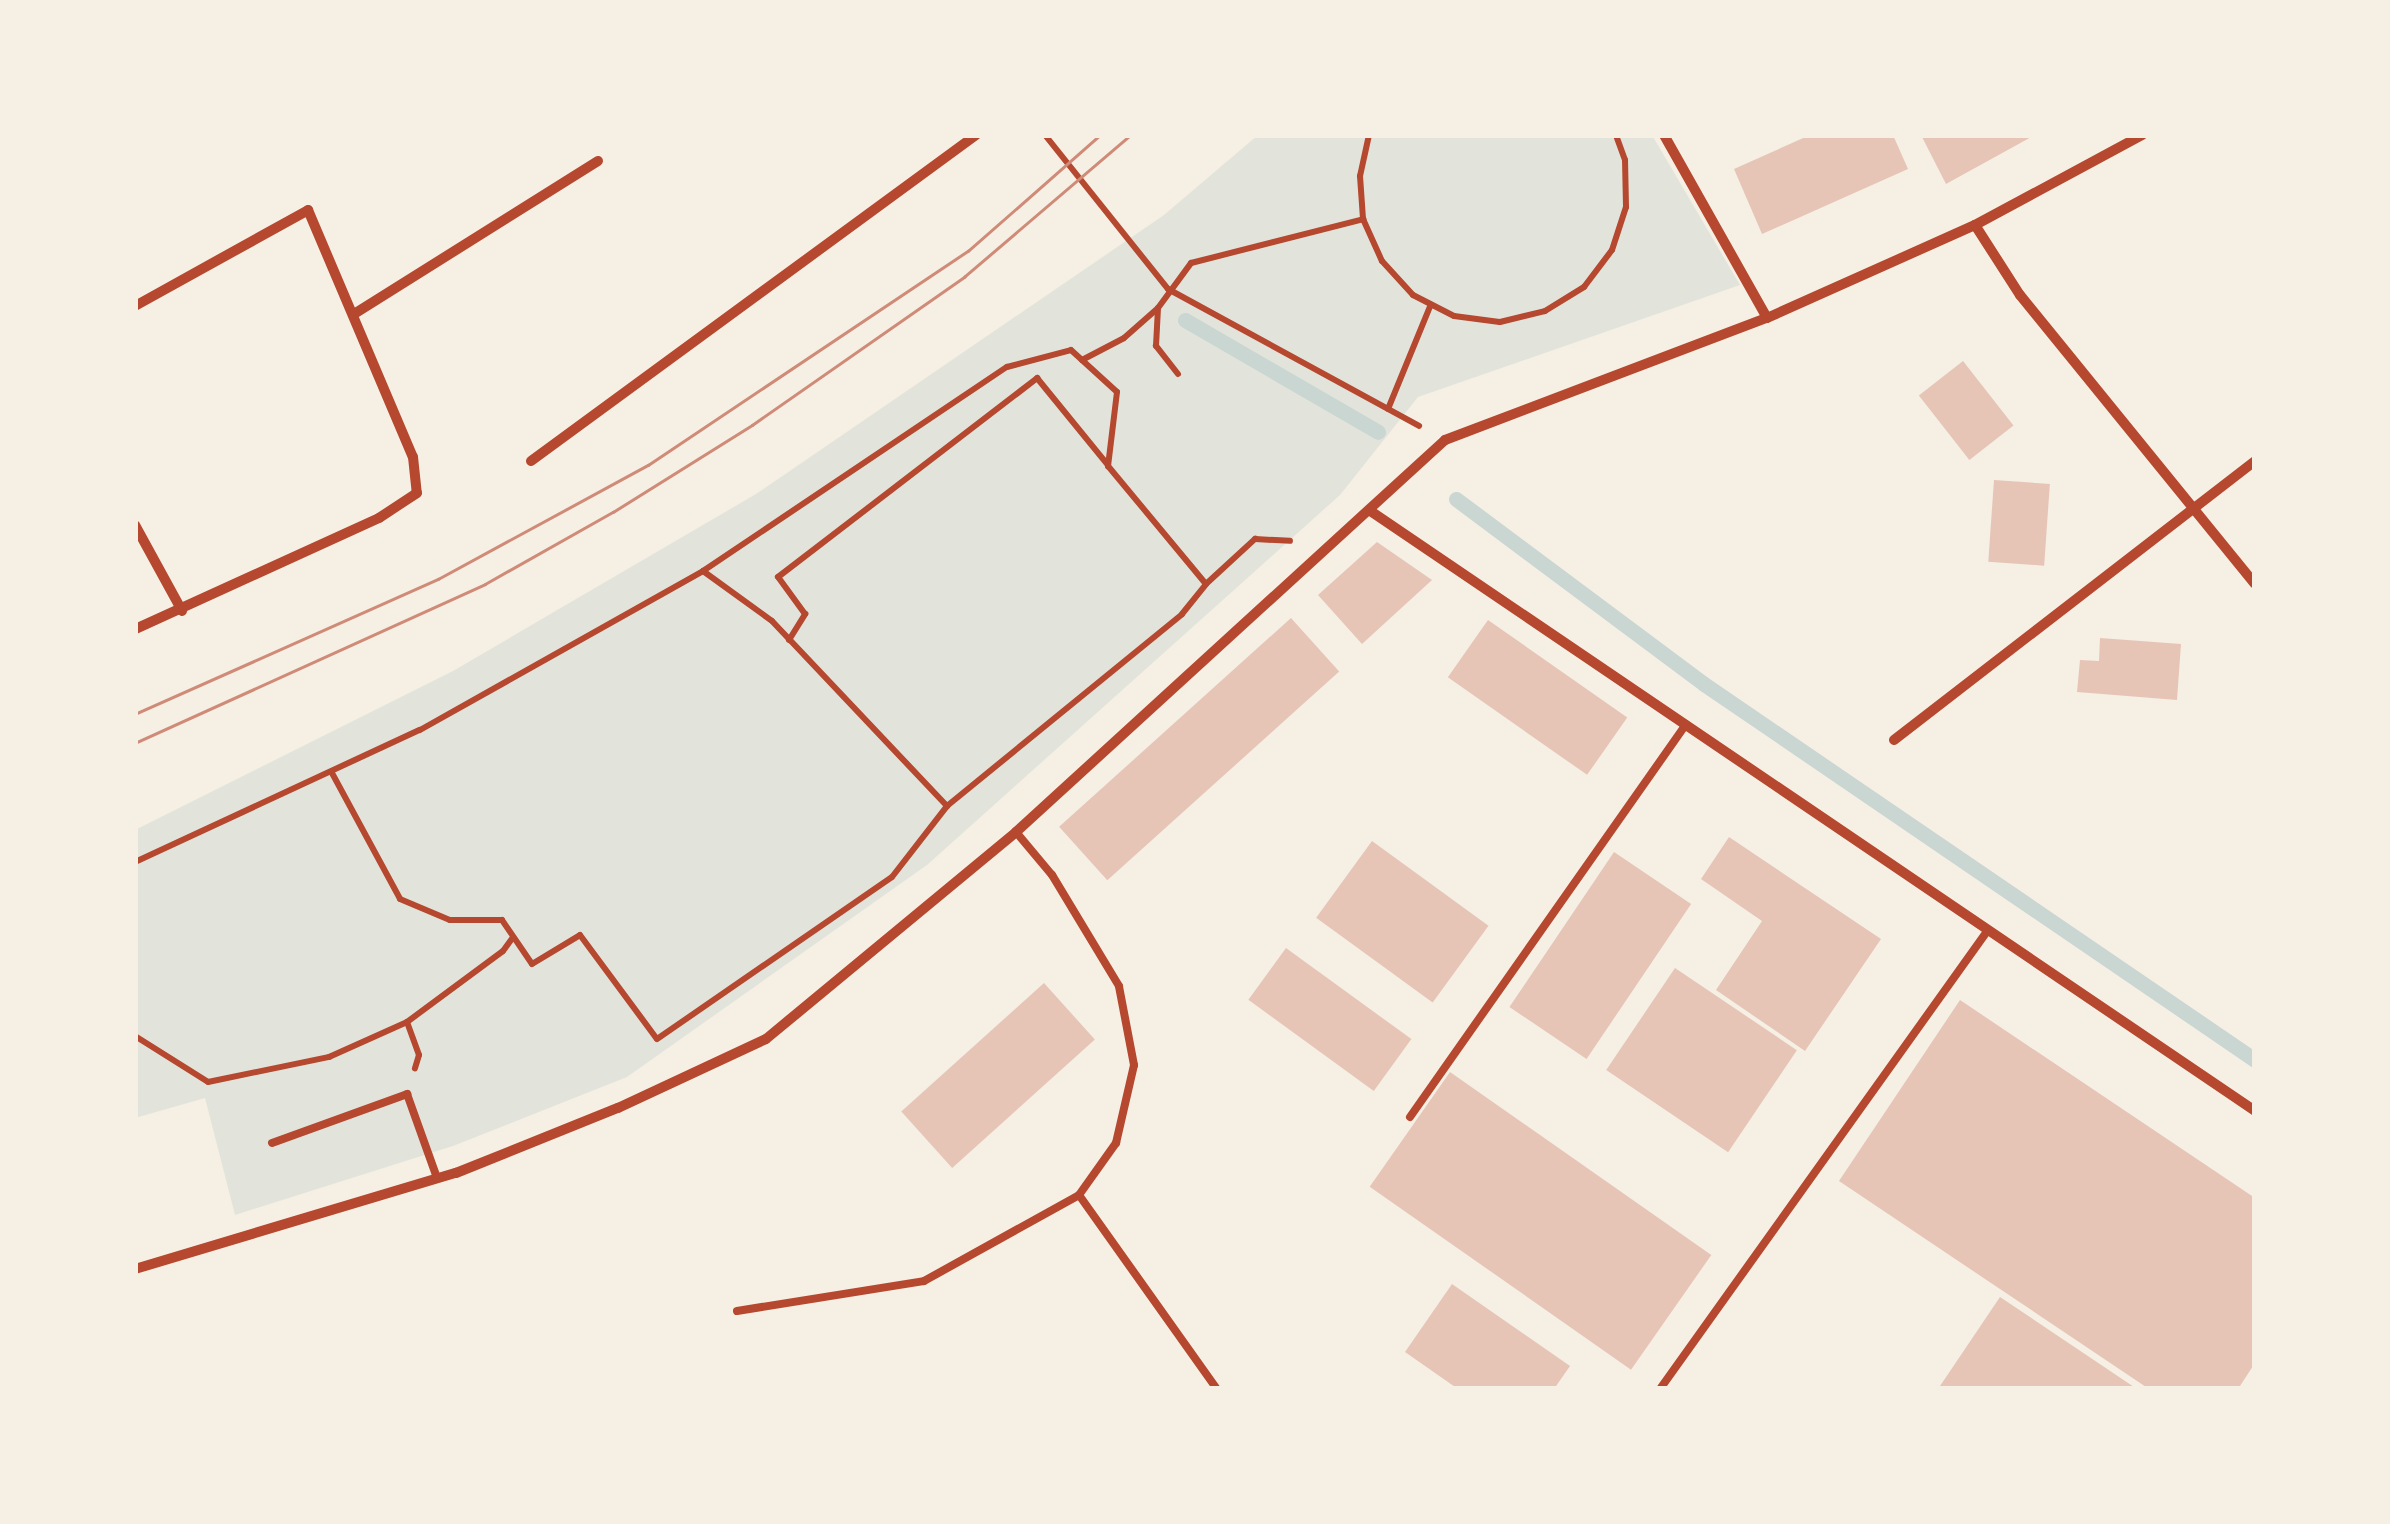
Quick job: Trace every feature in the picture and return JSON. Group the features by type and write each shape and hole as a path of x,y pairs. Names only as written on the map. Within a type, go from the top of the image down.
{"street":[{"path":"531,461 976,135"},
{"path":"1664,135 1767,318"},
{"path":"135,1269 437,1178 618,1108 766,1039 1016,832 1372,512 1445,440 1767,318 1975,225 2127,139 2142,135"},
{"path":"354,314 598,161"},
{"path":"135,306 308,210 414,456 416,493 379,518 182,611 135,629"},
{"path":"1975,225 2020,295 2255,584"},
{"path":"1894,740 2197,510 2255,461"},
{"path":"1372,512 2255,1111"},
{"path":"135,525 182,611"}],"lane":[{"path":"1410,1117 1686,724"},
{"path":"738,1311 924,1281 1079,1195 1116,1144 1134,1065 1118,986 1052,875 1016,832"},
{"path":"1660,1389 1988,930"},
{"path":"272,1142 406,1094 437,1178"},
{"path":"1079,1195 1217,1389"}],"path":[{"path":"1045,135 1142,263 1168,289 1445,440"},
{"path":"1369,135 1360,176 1363,219 1382,261 1431,304 1454,316 1500,322 1545,311 1584,287 1612,250 1626,206 1626,160 1616,135"},
{"path":"1082,360 1124,338 1158,308 1168,289 1191,263 1363,219"},
{"path":"1388,409 1431,304"},
{"path":"1158,308 1156,346 1178,374"},
{"path":"135,862 332,773 703,571 1007,367 1072,350 1116,392 1108,466"},
{"path":"789,640 805,614 778,577 1037,378 1206,584"},
{"path":"332,773 400,898 450,920 502,920 532,964 580,935 656,1039 892,877 947,806 1182,614 1206,584 1255,540 1336,542"},
{"path":"703,571 789,640 947,806"},
{"path":"135,1036 208,1082 328,1057 407,1022 503,951 513,936"},
{"path":"406,1094 419,1055 407,1022"}],"shaded area":[{"path":"1258,135 1652,135 1740,285 1418,397 1340,495 927,865 627,1077 453,1146 235,1215 205,1098 135,1118 135,830 453,671 756,494 1164,215"}],"building":[{"path":"1810,135 1893,135 1908,169 1762,234 1734,169"},
{"path":"1921,135 2035,135 1946,184"},
{"path":"1963,361 2013,426 1969,460 1919,395"},
{"path":"1994,480 2050,484 2044,566 1988,562"},
{"path":"1377,542 1432,580 1362,644 1318,595"},
{"path":"1291,618 1339,672 1107,880 1059,827"},
{"path":"1488,620 1627,718 1587,775 1448,677"},
{"path":"2100,638 2181,644 2177,700 2077,692 2080,660 2099,661"},
{"path":"1729,837 1881,939 1805,1051 1716,990 1762,921 1701,879"},
{"path":"1372,841 1488,926 1433,1002 1316,918"},
{"path":"1614,852 1691,904 1587,1059 1509,1007"},
{"path":"1286,948 1411,1039 1374,1091 1248,1000"},
{"path":"1675,968 1797,1050 1728,1152 1606,1070"},
{"path":"1044,983 1095,1039 952,1168 901,1111"},
{"path":"1960,1000 2255,1198 2255,1363 2238,1389 2149,1389 1839,1181"},
{"path":"1450,1072 1711,1255 1631,1370 1370,1187"},
{"path":"1452,1284 1570,1366 1554,1389 1458,1389 1405,1352"},
{"path":"2000,1297 2137,1389 1938,1389"}],"waterway":[{"path":"1185,320 1378,432"},
{"path":"1456,499 1704,684 2255,1060"}],"tram line":[{"path":"135,714 438,579 648,465 968,251 1100,135"},
{"path":"135,743 485,584 613,512 752,425 964,277 1130,135"}]}
